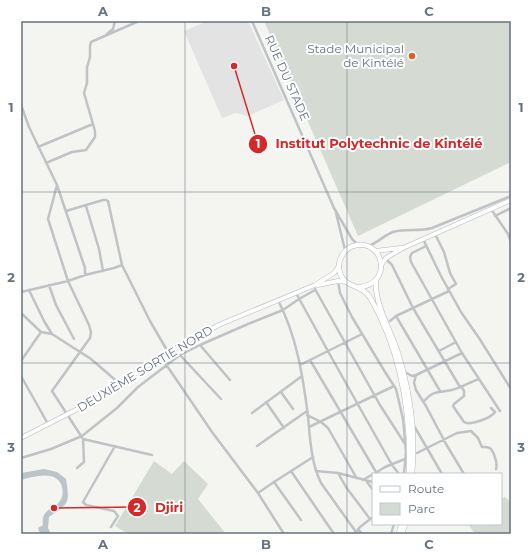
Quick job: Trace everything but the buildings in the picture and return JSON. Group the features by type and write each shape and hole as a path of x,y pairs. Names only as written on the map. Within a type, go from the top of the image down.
{"highway":[{"path":"353,246 367,246 378,255 381,265 379,276 369,285 360,287 352,286 346,282 340,272 340,261 345,252 353,246"},
{"path":"376,280 376,289 380,307 393,339 407,388 412,421 412,473"},
{"path":"360,287 368,292 376,308 397,362 407,412 409,435 409,473"}],"main road":[{"path":"381,265 386,258 403,248 511,200"},
{"path":"375,251 403,248"},
{"name":"DEUXIÈME SORTIE NORD","path":"21,438 95,400 168,352 220,324 314,285 332,275 339,266"},
{"name":"DEUXIÈME SORTIE NORD","path":"314,285 338,281 346,282"}],"street":[{"path":"105,36 112,29 115,21"},
{"path":"46,163 72,152 86,150 95,137 93,124 84,93 87,83 87,67 90,58 91,42 139,21"},
{"name":"RUE DU STADE","path":"252,21 334,208 352,239 358,245"},
{"path":"22,106 29,127 57,185 85,275"},
{"path":"38,147 93,124"},
{"path":"57,185 48,219 68,281 91,332 90,338 52,391 82,438 84,462 77,468"},
{"path":"367,246 374,244 385,235 394,231 425,230 432,228 511,196"},
{"path":"66,211 106,200 108,201 122,265 168,352"},
{"path":"86,206 99,250 103,271"},
{"name":"RUE DU STADE","path":"334,208 345,252"},
{"path":"495,216 511,208"},
{"path":"491,209 508,234 511,242"},
{"path":"390,320 431,300 456,284 450,273 444,252 435,234"},
{"path":"423,239 460,312 479,338 511,389"},
{"path":"426,246 412,253 410,260 462,353 500,410"},
{"path":"386,258 392,265 413,308 464,392 464,396 454,404 464,422 470,424 491,416 495,412 491,408"},
{"path":"21,292 68,281 122,265"},
{"path":"338,281 340,294 384,372 394,386 402,414 405,444 404,473"},
{"path":"49,285 56,305 74,339"},
{"path":"314,285 315,290 375,396 405,444"},
{"path":"29,290 52,334"},
{"path":"21,458 82,438 166,365 180,355 283,310 315,290"},
{"path":"296,292 392,465 398,473"},
{"path":"278,300 283,310 300,365 316,471 321,483 356,532 362,534"},
{"path":"21,313 41,332 52,334 80,352 101,366 120,384"},
{"path":"396,316 440,391"},
{"path":"21,361 41,332"},
{"path":"300,365 362,334"},
{"path":"439,351 456,342"},
{"path":"200,345 230,380"},
{"path":"403,371 412,376 416,376 462,353"},
{"path":"180,355 221,399"},
{"path":"161,357 212,432 258,493 284,534"},
{"path":"310,360 342,412 373,473"},
{"path":"21,376 48,424"},
{"path":"252,413 302,376"},
{"path":"416,376 414,383 416,390 424,401 463,473"},
{"path":"424,401 429,395 440,391 452,390 478,379"},
{"path":"309,427 394,386"},
{"path":"407,388 416,390"},
{"path":"281,392 294,409"},
{"path":"266,402 284,428"},
{"path":"307,413 328,428 356,478"},
{"path":"258,446 307,413"},
{"path":"412,421 441,473"},
{"path":"417,453 457,433 473,432 478,438 482,447 488,447 491,449 496,461 496,469"},
{"path":"82,438 152,455"},
{"path":"111,527 118,516 114,511 86,505 83,502 115,446"},
{"path":"258,493 313,457"},
{"path":"376,473 405,459"},
{"path":"291,471 334,534"},
{"path":"316,471 338,473 367,482 372,482"},
{"path":"338,473 346,487 372,518 356,532"},
{"path":"363,480 372,475"},
{"path":"274,482 301,520"},
{"path":"367,482 372,489"}],"shaded area":[{"path":"208,21 248,21 284,100 248,116 236,113 222,118 184,31"},
{"path":"44,469 57,472 66,479 68,494 68,498 61,509 49,517 48,528 51,534 40,534 38,528 43,525 43,519 46,512 59,503 62,498 63,493 59,481 50,476 38,476 21,480 21,473"}],"green space":[{"path":"264,21 511,21 511,162 358,236"},
{"path":"154,461 172,474 184,461 208,484 198,499 226,534 128,534 115,526"},
{"path":"505,497 511,502 511,534 475,534 469,525 502,525 502,498"}],"place":[{"name":"Stade Municipal de Kintélé","path":"412,56"},
{"name":"Institut Polytechnic de Kintélé","path":"234,66"},
{"name":"Djiri","path":"54,508"}]}
